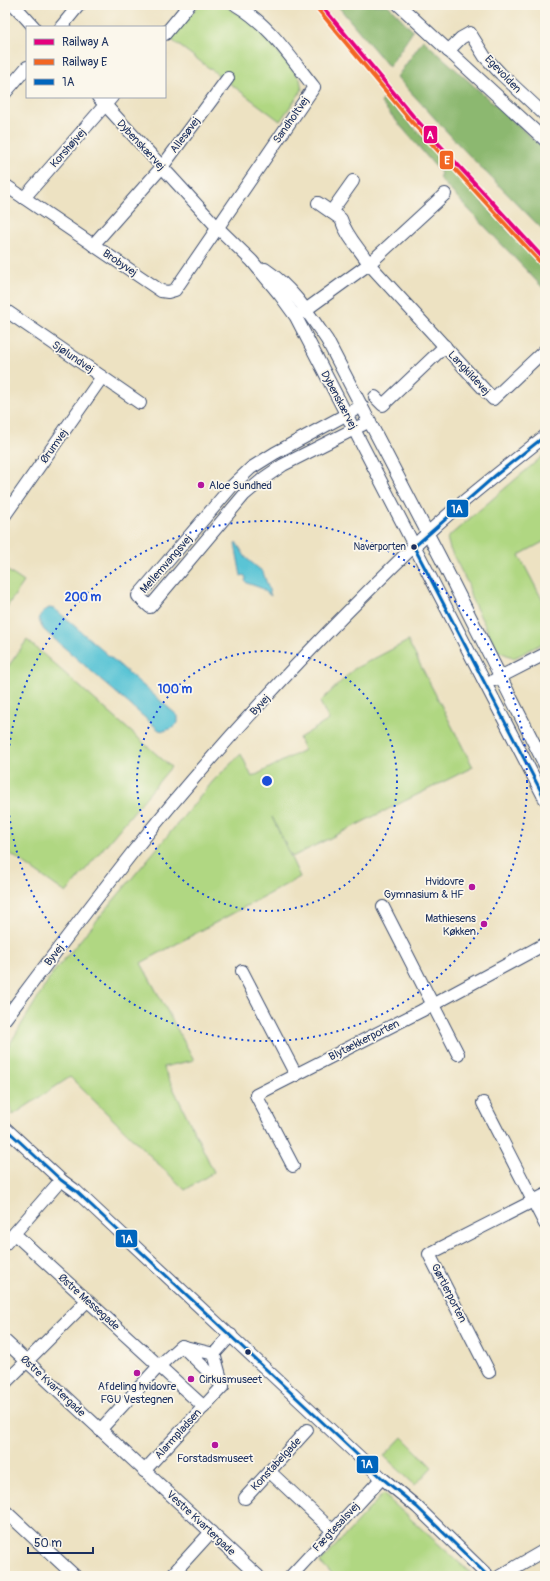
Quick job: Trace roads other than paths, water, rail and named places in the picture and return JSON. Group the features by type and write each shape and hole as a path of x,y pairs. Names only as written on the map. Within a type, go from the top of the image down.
{"street":[{"path":"14,5 33,26"},
{"path":"62,26 79,5"},
{"path":"166,33 189,5"},
{"name":"Sandholtvej","path":"217,227 314,87 270,30 250,13 236,5"},
{"name":"Egevolden","path":"399,5 545,140"},
{"name":"Egevolden","path":"448,51 461,38 470,33 486,57 501,74 545,116"},
{"path":"5,93 26,68"},
{"name":"Allesøvej","path":"93,245 162,167 228,78"},
{"name":"Dybenskærvej","path":"105,100 162,167 217,227 252,261 296,317 414,547"},
{"name":"Korshøjvej","path":"24,198 105,100"},
{"path":"331,212 353,181"},
{"name":"Brobyvej","path":"5,185 161,291 168,292 175,290 217,227"},
{"path":"296,317 369,264 445,194"},
{"name":"Langkildevej","path":"318,203 341,219 344,230 358,247 369,264 493,399 545,350"},
{"name":"Dybenskærvej","path":"252,261 275,276 306,309 327,340 428,534"},
{"name":"Sjølundvej","path":"5,312 140,403"},
{"name":"Langkildevej","path":"376,397 383,405 445,346"},
{"name":"Ørumvej","path":"5,515 102,377"},
{"name":"Mellemvangsvej","path":"362,406 275,453 251,468 232,486 138,596 150,607 244,495 264,478 283,465 370,421"},
{"name":"Byvej","path":"5,1019 132,853 198,774 296,667 428,534 496,475 545,436"},
{"path":"428,534 545,765"},
{"path":"414,547 545,799"},
{"path":"486,684 545,654"},
{"path":"383,907 458,1054"},
{"name":"Blytækkerporten","path":"293,1166 256,1095 545,944"},
{"path":"242,972 296,1075"},
{"name":"Byvej","path":"5,1023 13,1009"},
{"path":"482,1104 545,1224"},
{"path":"5,1128 61,1180 76,1191 382,1478 417,1508 488,1576"},
{"path":"5,1244 61,1180"},
{"name":"Gørtlerporten","path":"489,1372 429,1254 545,1195"},
{"name":"Østre Messegade","path":"19,1238 159,1366"},
{"path":"5,1383 87,1301"},
{"path":"214,1354 231,1335"},
{"name":"Østre Kvartergade","path":"5,1341 100,1430"},
{"path":"181,1346 214,1354"},
{"path":"144,1471 100,1430 159,1366 181,1346"},
{"path":"181,1346 223,1386"},
{"path":"214,1354 223,1386"},
{"name":"Alarmpladsen","path":"144,1471 204,1407 159,1366"},
{"path":"204,1407 223,1386"},
{"name":"Konstabelgade","path":"245,1498 307,1430"},
{"name":"Vestre Kvartergade","path":"144,1471 258,1576"},
{"path":"269,1471 332,1531"},
{"name":"Fægtesalsvej","path":"291,1576 382,1478"},
{"path":"5,1511 75,1576"},
{"path":"171,1576 211,1532"},
{"path":"500,1576 544,1546"}],"water":[{"path":"236,542 246,558 263,572 271,596 261,588 247,583 244,575 241,576 235,544"},
{"path":"49,608 55,609 178,716 178,723 174,727 164,731 159,730 44,630 39,617"}],"rail line":[{"name":"A","path":"321,5 413,116 545,260"},
{"name":"E","path":"317,8 409,119 541,263"}],"place":[{"name":"Aloe Sundhed","path":"201,485"},
{"name":"Naverporten","path":"414,547"},
{"name":"Hvidovre Gymnasium & HF","path":"472,887"},
{"name":"Mathiesens Køkken","path":"484,924"},
{"name":"Afdeling hvidovre FGU Vestegnen","path":"137,1373"},
{"name":"Cirkusmuseet","path":"191,1379"},
{"name":"Forstadsmuseet","path":"215,1445"}]}
